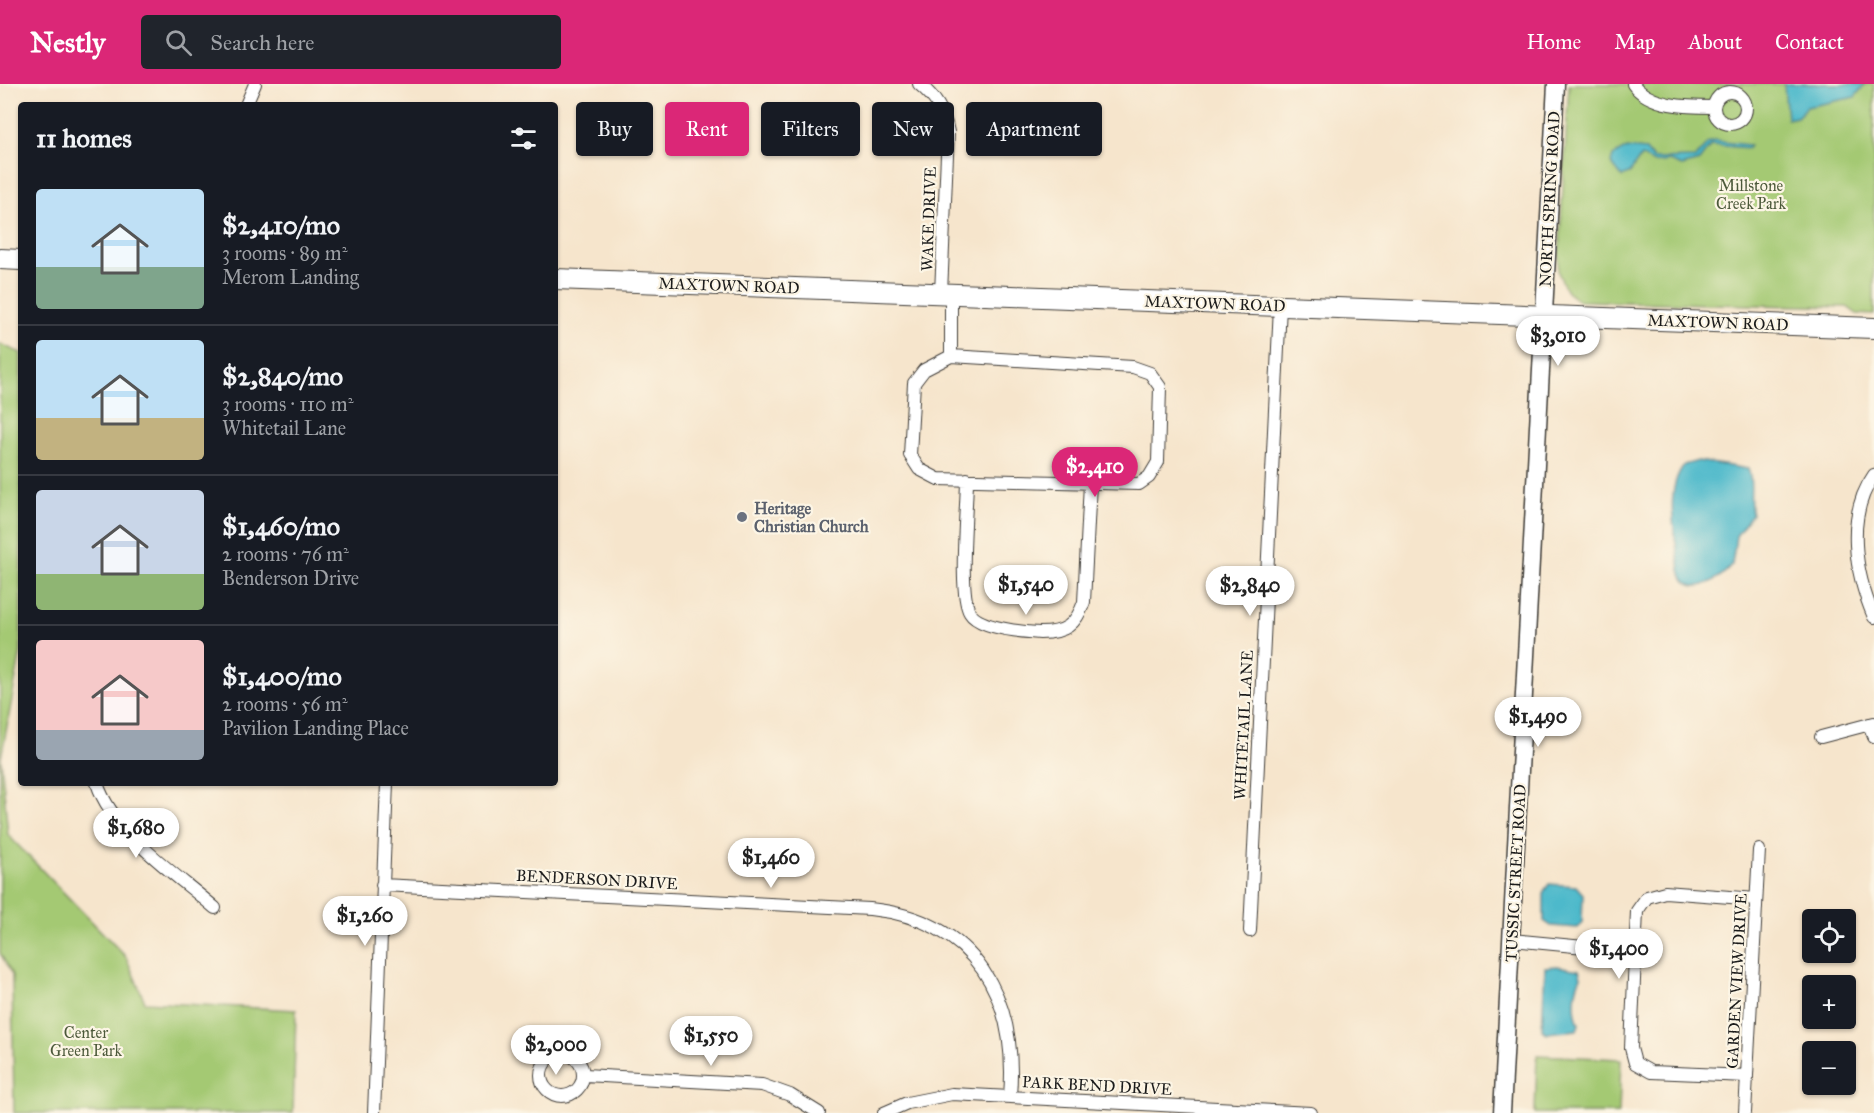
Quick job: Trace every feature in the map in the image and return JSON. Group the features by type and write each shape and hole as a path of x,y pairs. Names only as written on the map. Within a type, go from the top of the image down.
{"main road":[{"name":"NORTH SPRING ROAD","path":"1539,418 1542,314 1556,84"},
{"path":"0,260 18,260"},
{"name":"MAXTOWN ROAD","path":"558,279 1874,328"},
{"name":"TUSSIC STREET ROAD","path":"1502,1113 1539,418"}],"street":[{"path":"247,102 255,84"},
{"name":"WAKE DRIVE","path":"919,84 933,88 948,132 946,293 951,357"},
{"path":"1633,84 1636,89 1658,100 1680,106 1713,107"},
{"name":"WHITETAIL LANE","path":"1250,930 1280,306"},
{"path":"951,357 1133,367 1150,373 1160,387 1158,462 1149,477 1139,484 938,479 919,469 910,455 914,383 924,370 951,357"},
{"path":"1874,476 1859,503 1856,526 1861,578 1874,617"},
{"path":"967,479 965,595 970,614 987,626 1040,633 1063,630 1078,619 1084,602 1090,483"},
{"path":"1821,737 1872,723 1874,737"},
{"path":"98,786 105,802 126,830 215,908"},
{"path":"374,1113 387,786"},
{"name":"GARDEN VIEW DRIVE","path":"1745,1113 1760,850"},
{"name":"BENDERSON DRIVE","path":"382,885 870,909 900,914 920,921 951,939 978,963 990,980 1009,1030 1012,1068 1010,1096"},
{"path":"1747,1076 1651,1072 1635,1063 1631,1048 1637,911 1647,897 1665,892 1756,899"},
{"path":"1512,940 1636,952"},
{"path":"585,1076 762,1085 790,1095 819,1113"},
{"name":"PARK BEND DRIVE","path":"884,1113 929,1097 952,1094 1010,1096 1148,1109 1311,1113"}],"green space":[{"name":"Millstone Creek Park","path":"1569,84 1874,84 1874,315 1857,314 1847,307 1579,301 1567,292 1558,272"},
{"name":"Center Green Park","path":"0,344 18,352 18,667 1,758 8,835 126,957 145,1002 296,1010 293,1113 14,1113 12,975 0,953"},
{"path":"1537,1055 1621,1059 1619,1113 1535,1113"}],"water":[{"path":"1784,84 1865,84 1855,97 1807,107 1797,117 1787,119"},
{"path":"1714,141 1750,145 1748,148 1711,145 1699,161 1682,166 1669,161 1654,163 1641,156 1629,174 1622,177 1611,163 1613,156 1627,148 1646,150 1653,159 1695,158 1708,143"},
{"path":"1698,461 1748,469 1751,479 1752,514 1736,536 1732,565 1710,583 1696,586 1689,584 1681,575 1672,510 1674,486 1678,475 1684,465"},
{"path":"1549,884 1576,886 1583,894 1582,922 1578,928 1551,926 1544,921 1544,891"},
{"path":"1557,966 1579,970 1581,977 1575,1000 1579,1024 1577,1030 1547,1033 1542,1030 1545,967"}],"place":[{"name":"Heritage Christian Church","path":"742,517"}]}
